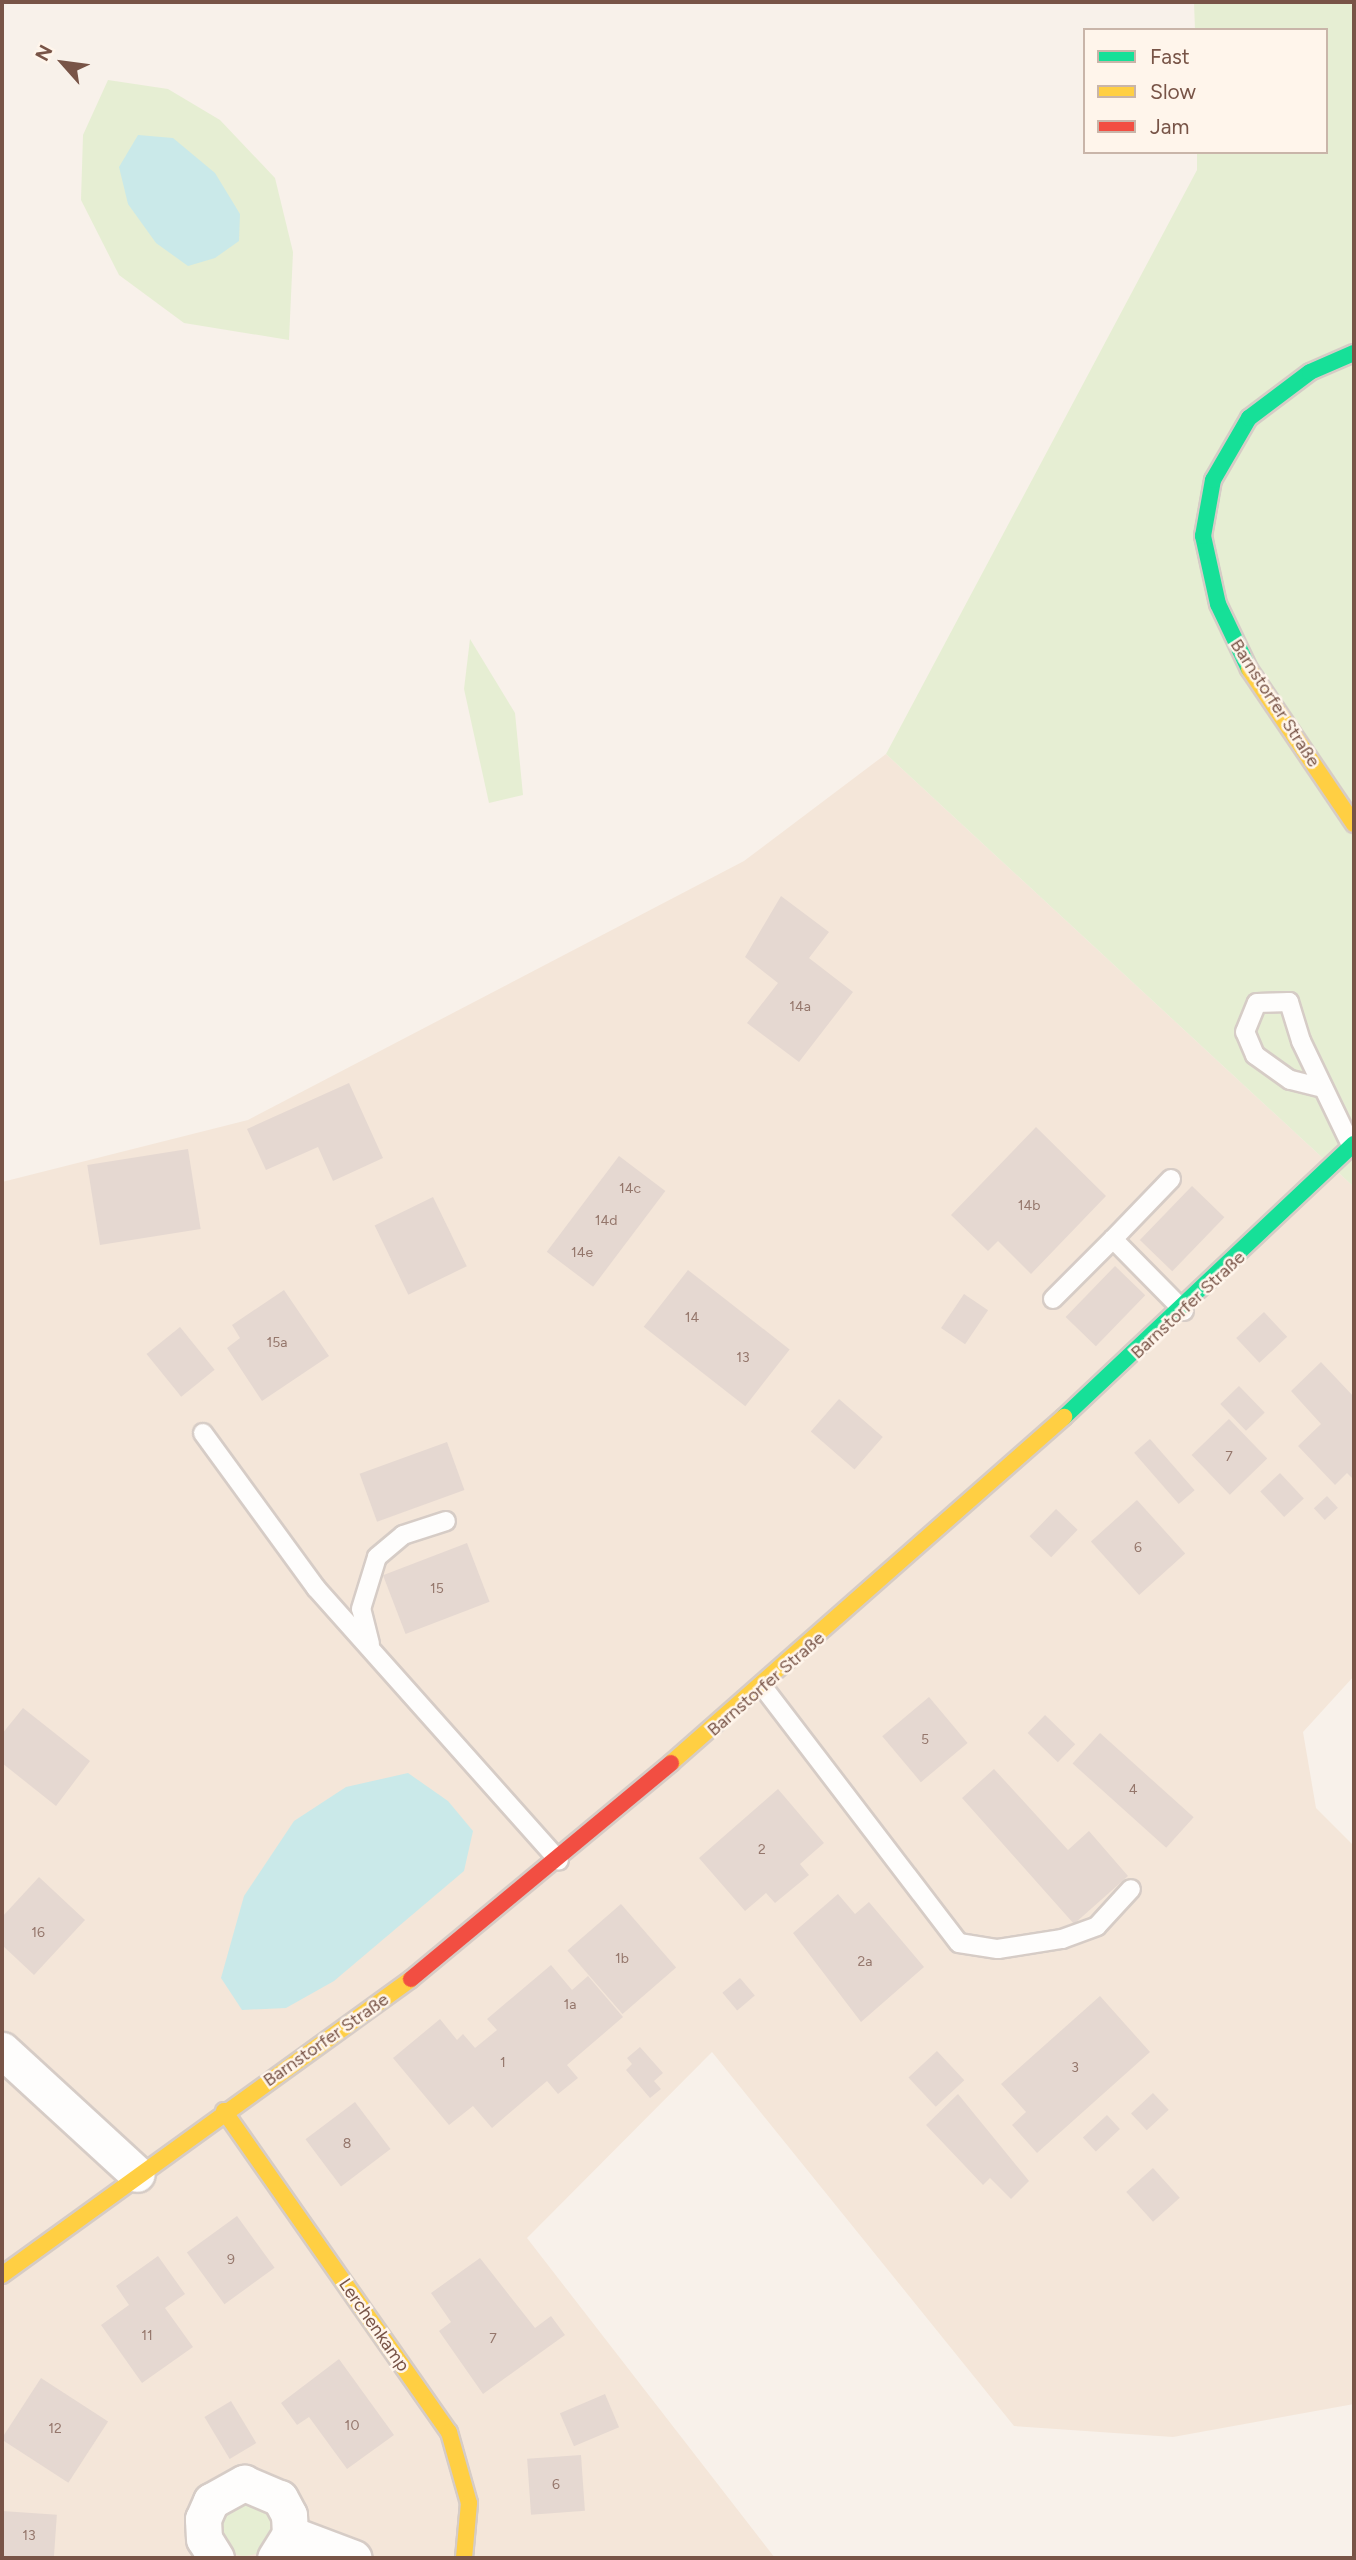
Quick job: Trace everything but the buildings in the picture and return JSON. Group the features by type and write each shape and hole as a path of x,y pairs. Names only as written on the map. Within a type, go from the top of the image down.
{"street":[{"name":"Barnstorfer Straße","path":"1354,353 1301,378 1249,418 1213,480 1203,536 1218,604 1245,663 1354,824"},
{"name":"Barnstorfer Straße","path":"2,2275 224,2111 390,1997 559,1861 763,1687 1184,1311 1353,1145"},
{"path":"2,2050 137,2174"},
{"name":"Lerchenkamp","path":"224,2111 449,2432 469,2503 464,2558"},
{"path":"216,2558 205,2539 203,2519 226,2488 244,2483 279,2498 283,2546 354,2558"}],"lane":[{"path":"1323,1088 1290,1080 1255,1055 1245,1032 1257,1003 1289,1002 1323,1088 1353,1145"},
{"path":"1052,1299 1171,1179"},
{"path":"1113,1239 1184,1311"},
{"path":"203,1433 316,1588 559,1861"},
{"path":"372,1651 361,1609 377,1557 403,1535 446,1521"},
{"path":"763,1687 960,1943 998,1949 1062,1939 1097,1926 1131,1889"}],"shaded area":[{"path":"886,754 1354,1187 1354,1676 1303,1732 1316,1808 1354,1846 1354,2404 1173,2437 1014,2426 712,2052 527,2238 775,2558 2,2558 2,1182 248,1120 744,861"}],"green space":[{"path":"1194,2 1351,2 1354,13 1354,1187 886,754 1197,170 1197,154 1328,154 1328,28 1195,28"},
{"path":"108,80 168,89 220,120 275,178 293,252 289,340 184,323 119,275 81,200 83,135"},
{"path":"470,639 515,713 523,795 489,803 464,689"},
{"path":"245,2498 256,2500 269,2511 274,2527 272,2538 261,2551 245,2556 234,2554 221,2543 216,2527 218,2516 229,2503"}],"water":[{"path":"138,135 173,138 215,173 240,214 239,241 215,258 188,266 156,243 128,204 119,167"},
{"path":"408,1773 448,1801 473,1831 464,1871 334,1981 286,2008 242,2010 221,1978 244,1896 294,1821 346,1787"}],"traffic: fast":[{"path":"1249,669 1218,604 1203,536 1213,480 1249,418 1310,372 1354,353"},
{"path":"1064,1417 1354,1144"}],"traffic: slow":[{"path":"1249,669 1354,824"},
{"path":"671,1763 1064,1417"},
{"path":"2,2275 411,1979"},
{"path":"224,2111 449,2432 469,2503 464,2558"}],"traffic: jam":[{"path":"411,1979 671,1763"}]}
